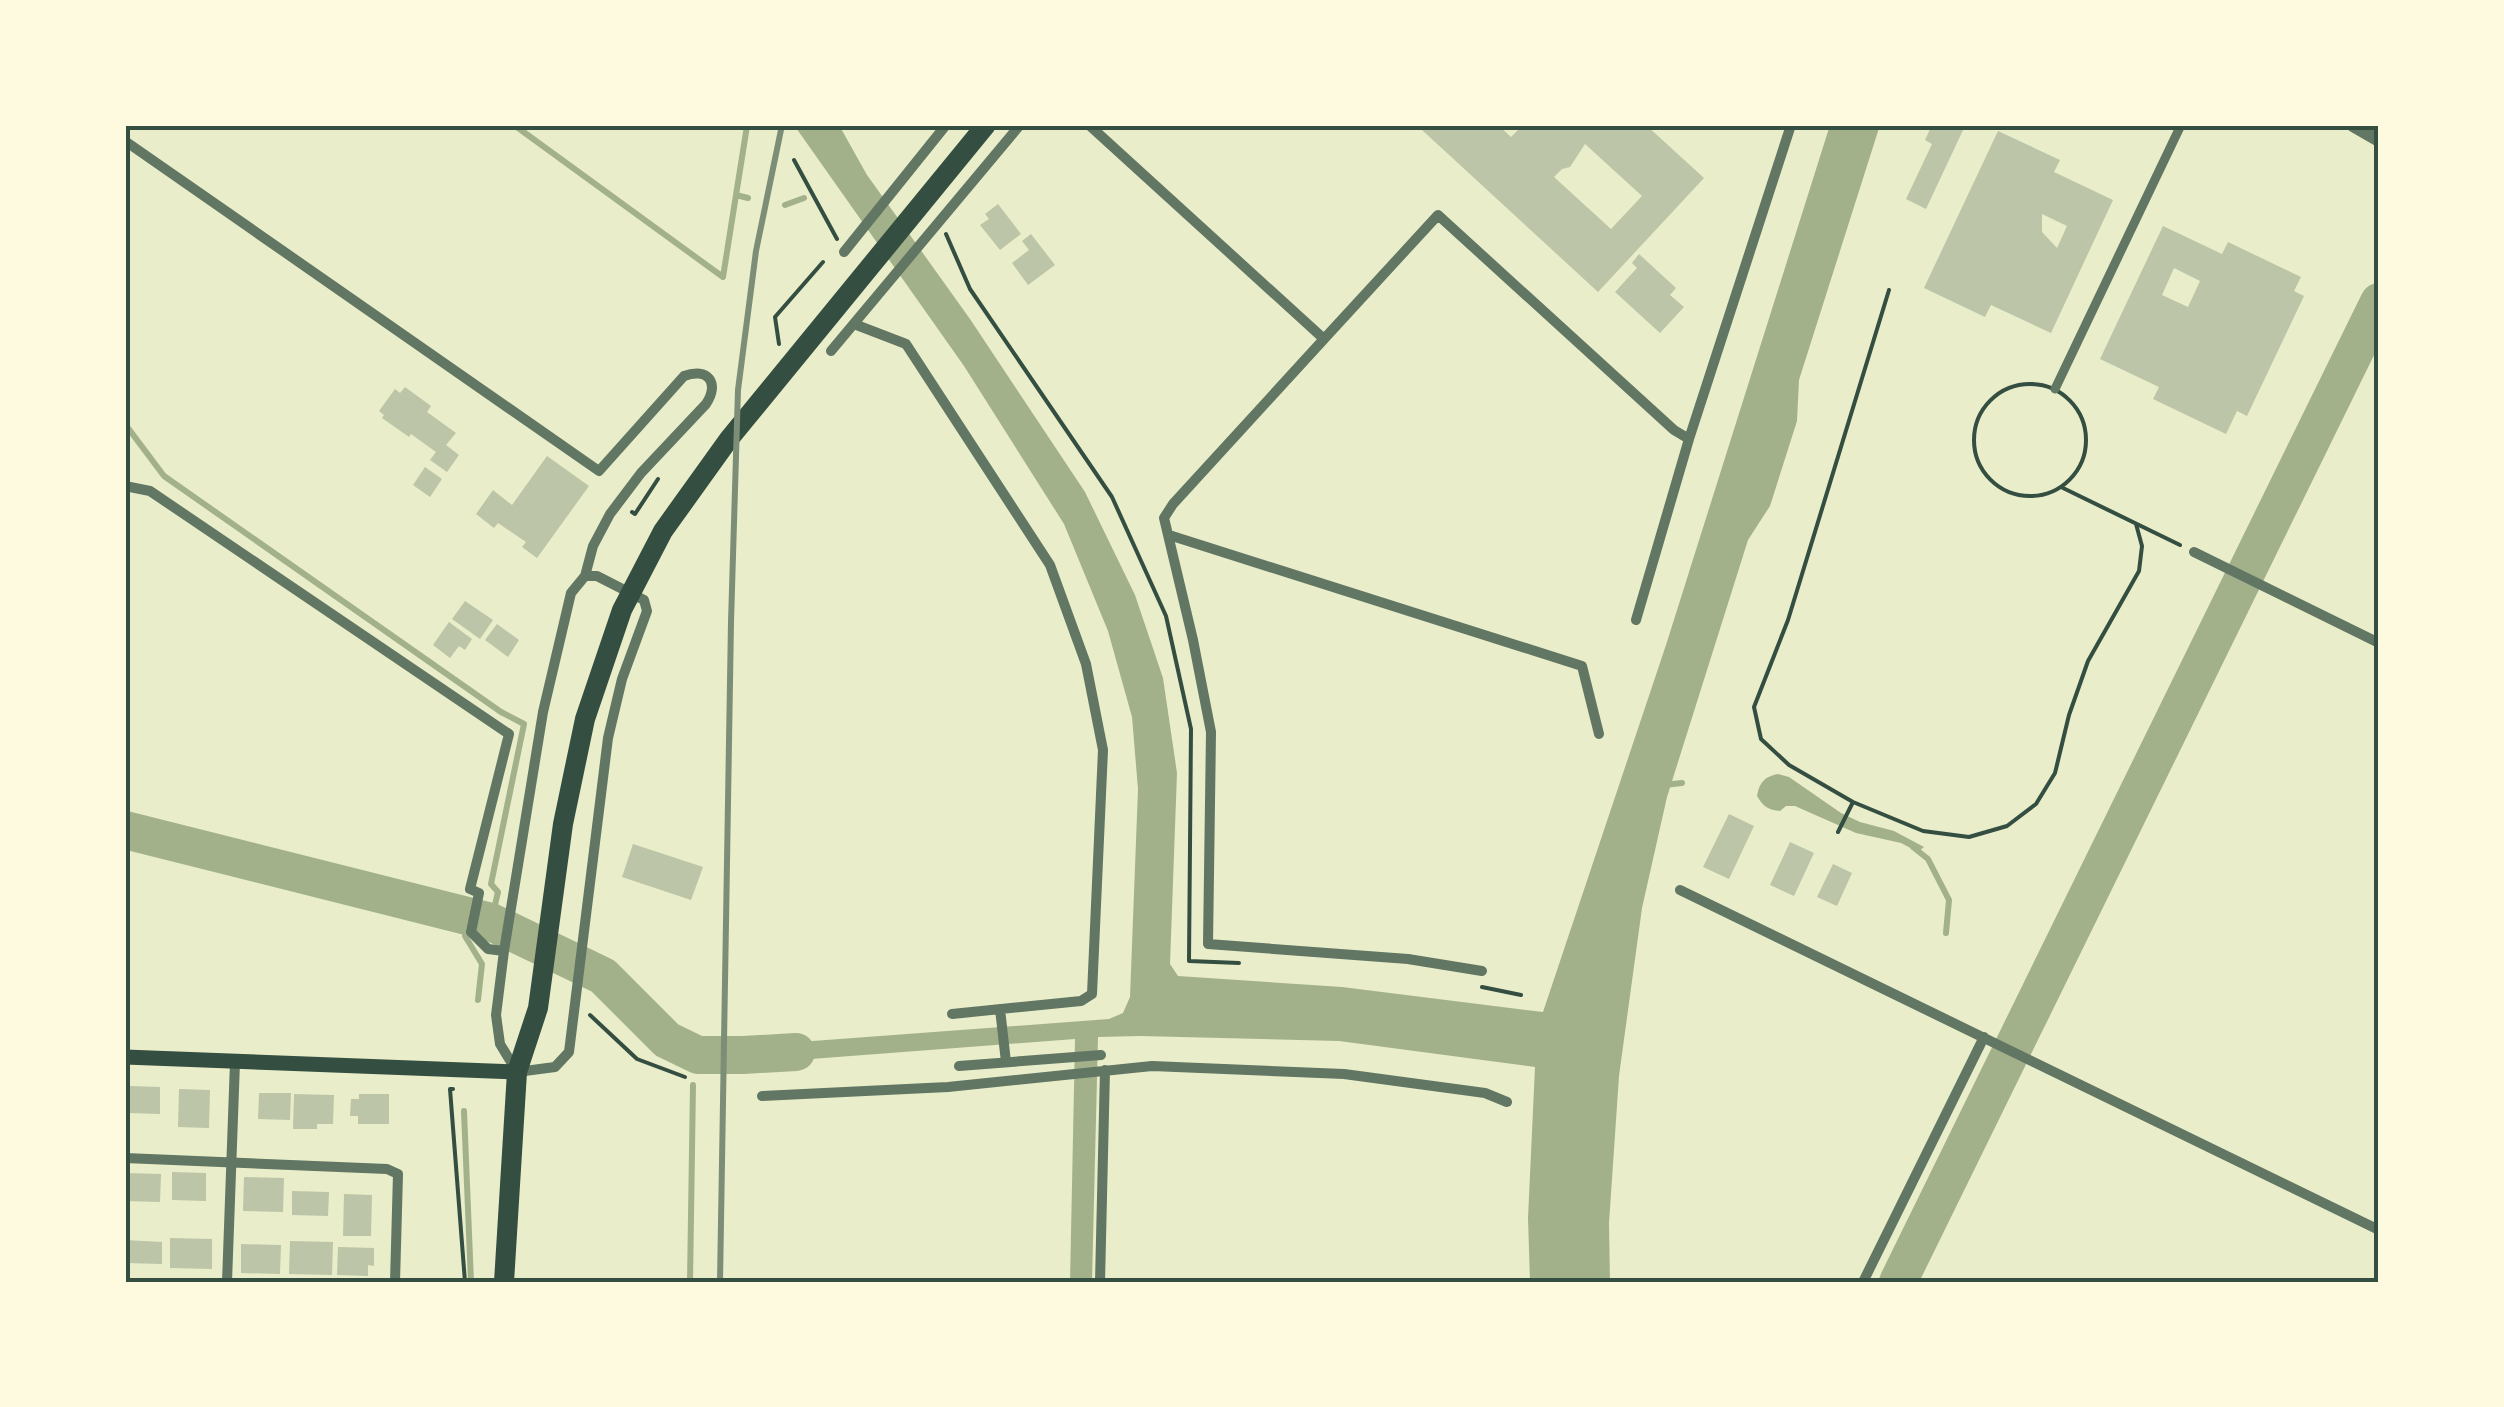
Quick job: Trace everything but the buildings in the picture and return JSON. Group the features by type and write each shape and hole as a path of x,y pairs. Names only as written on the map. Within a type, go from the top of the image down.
{"highway":[{"path":"504,1282 516,1072 538,1008 563,824 586,719 622,610 663,532 729,440 986,125"}],"main road":[{"path":"125,1057 516,1072"}],"street":[{"path":"844,252 946,125"},
{"path":"831,351 1020,125"},
{"path":"1089,125 1324,339"},
{"path":"1636,620 1689,439 1791,125"},
{"path":"2055,389 2181,125"},
{"path":"2356,126 2379,140"},
{"path":"125,141 599,471 684,376 695,372 706,376 712,384 713,394 706,404 610,514 585,576 571,593 542,712 496,1016 500,1044 516,1072 555,1067 569,1052 608,738 622,679 647,611 644,600 597,576 585,576"},
{"path":"1482,971 1408,959 1208,944 1211,732 1164,518 1438,215 1674,430 1689,439"},
{"path":"854,324 906,344 1050,566 1086,664 1103,750 1092,994 1081,1001 952,1014"},
{"path":"125,486 150,491 509,734 470,889 478,893 471,932 488,948 504,951"},
{"path":"1169,535 1582,666 1598,734"},
{"path":"2194,552 2379,643"},
{"path":"1680,890 2379,1230"},
{"path":"1000,1009 1006,1062"},
{"path":"1863,1282 1984,1038"},
{"path":"958,1066 1100,1054"},
{"path":"227,1282 236,1062"},
{"path":"762,1096 948,1087 1152,1066 1344,1074 1485,1093 1507,1102"},
{"path":"1100,1282 1105,1070"},
{"path":"125,1158 387,1169 398,1174 395,1282"}],"path":[{"path":"794,160 844,252"},
{"path":"940,220 970,289 1112,497 1166,616 1191,728 1189,960 1244,964"},
{"path":"780,346 775,317 823,262"},
{"path":"1889,290 1788,620 1754,708 1761,739 1788,765 1853,802 1923,832 1969,837 2007,826 2036,804 2055,773 2088,661 2139,571 2142,546 2136,524"},
{"path":"2026,384 2055,389 2078,408 2088,436 2082,465 2063,488 2035,498 2006,492 1983,473 1973,445 1978,416 1998,393 2026,384"},
{"path":"2063,488 2194,552"},
{"path":"1838,832 1853,802"},
{"path":"1484,988 1521,995"},
{"path":"574,1009 590,1015 637,1059 685,1077"},
{"path":"462,1089 450,1089 465,1282"}],"shaded area":[{"path":"794,125 839,125 867,175 970,319 1085,492 1135,595 1163,678 1177,773 1170,964 1178,976 1342,987 1543,1012 1666,645 1830,125 1880,125 1799,380 1797,421 1770,506 1748,540 1667,797 1642,908 1619,1076 1609,1223 1610,1282 1530,1282 1528,1218 1535,1067 1339,1041 1098,1037 1092,1282 1070,1282 1075,1039 744,1064 744,1046 1109,1019 1123,1013 1130,997 1138,789 1132,717 1108,631 1064,524 964,366"},
{"path":"1778,774 1789,777 1841,813 1894,831 1924,847 1918,852 1901,843 1856,833 1795,806 1780,811 1769,808 1757,796 1758,791 1766,779"}],"waterway":[{"path":"514,125 723,277 736,195 748,198"},
{"path":"736,195 747,126"},
{"path":"785,205 804,198"},
{"path":"1898,1282 2379,302"},
{"path":"125,424 164,476 501,712 524,724 491,884 498,892 491,922"},
{"path":"1664,785 1682,783"},
{"path":"125,830 491,922 603,976 667,1040 698,1055 796,1052"},
{"path":"1913,847 1928,859 1949,900 1946,933"},
{"path":"466,916 465,936 482,964 478,1000"},
{"path":"690,1282 693,1085"},
{"path":"464,1111 471,1282"}],"railway":[{"path":"720,1282 738,390 756,251 782,125"}]}
